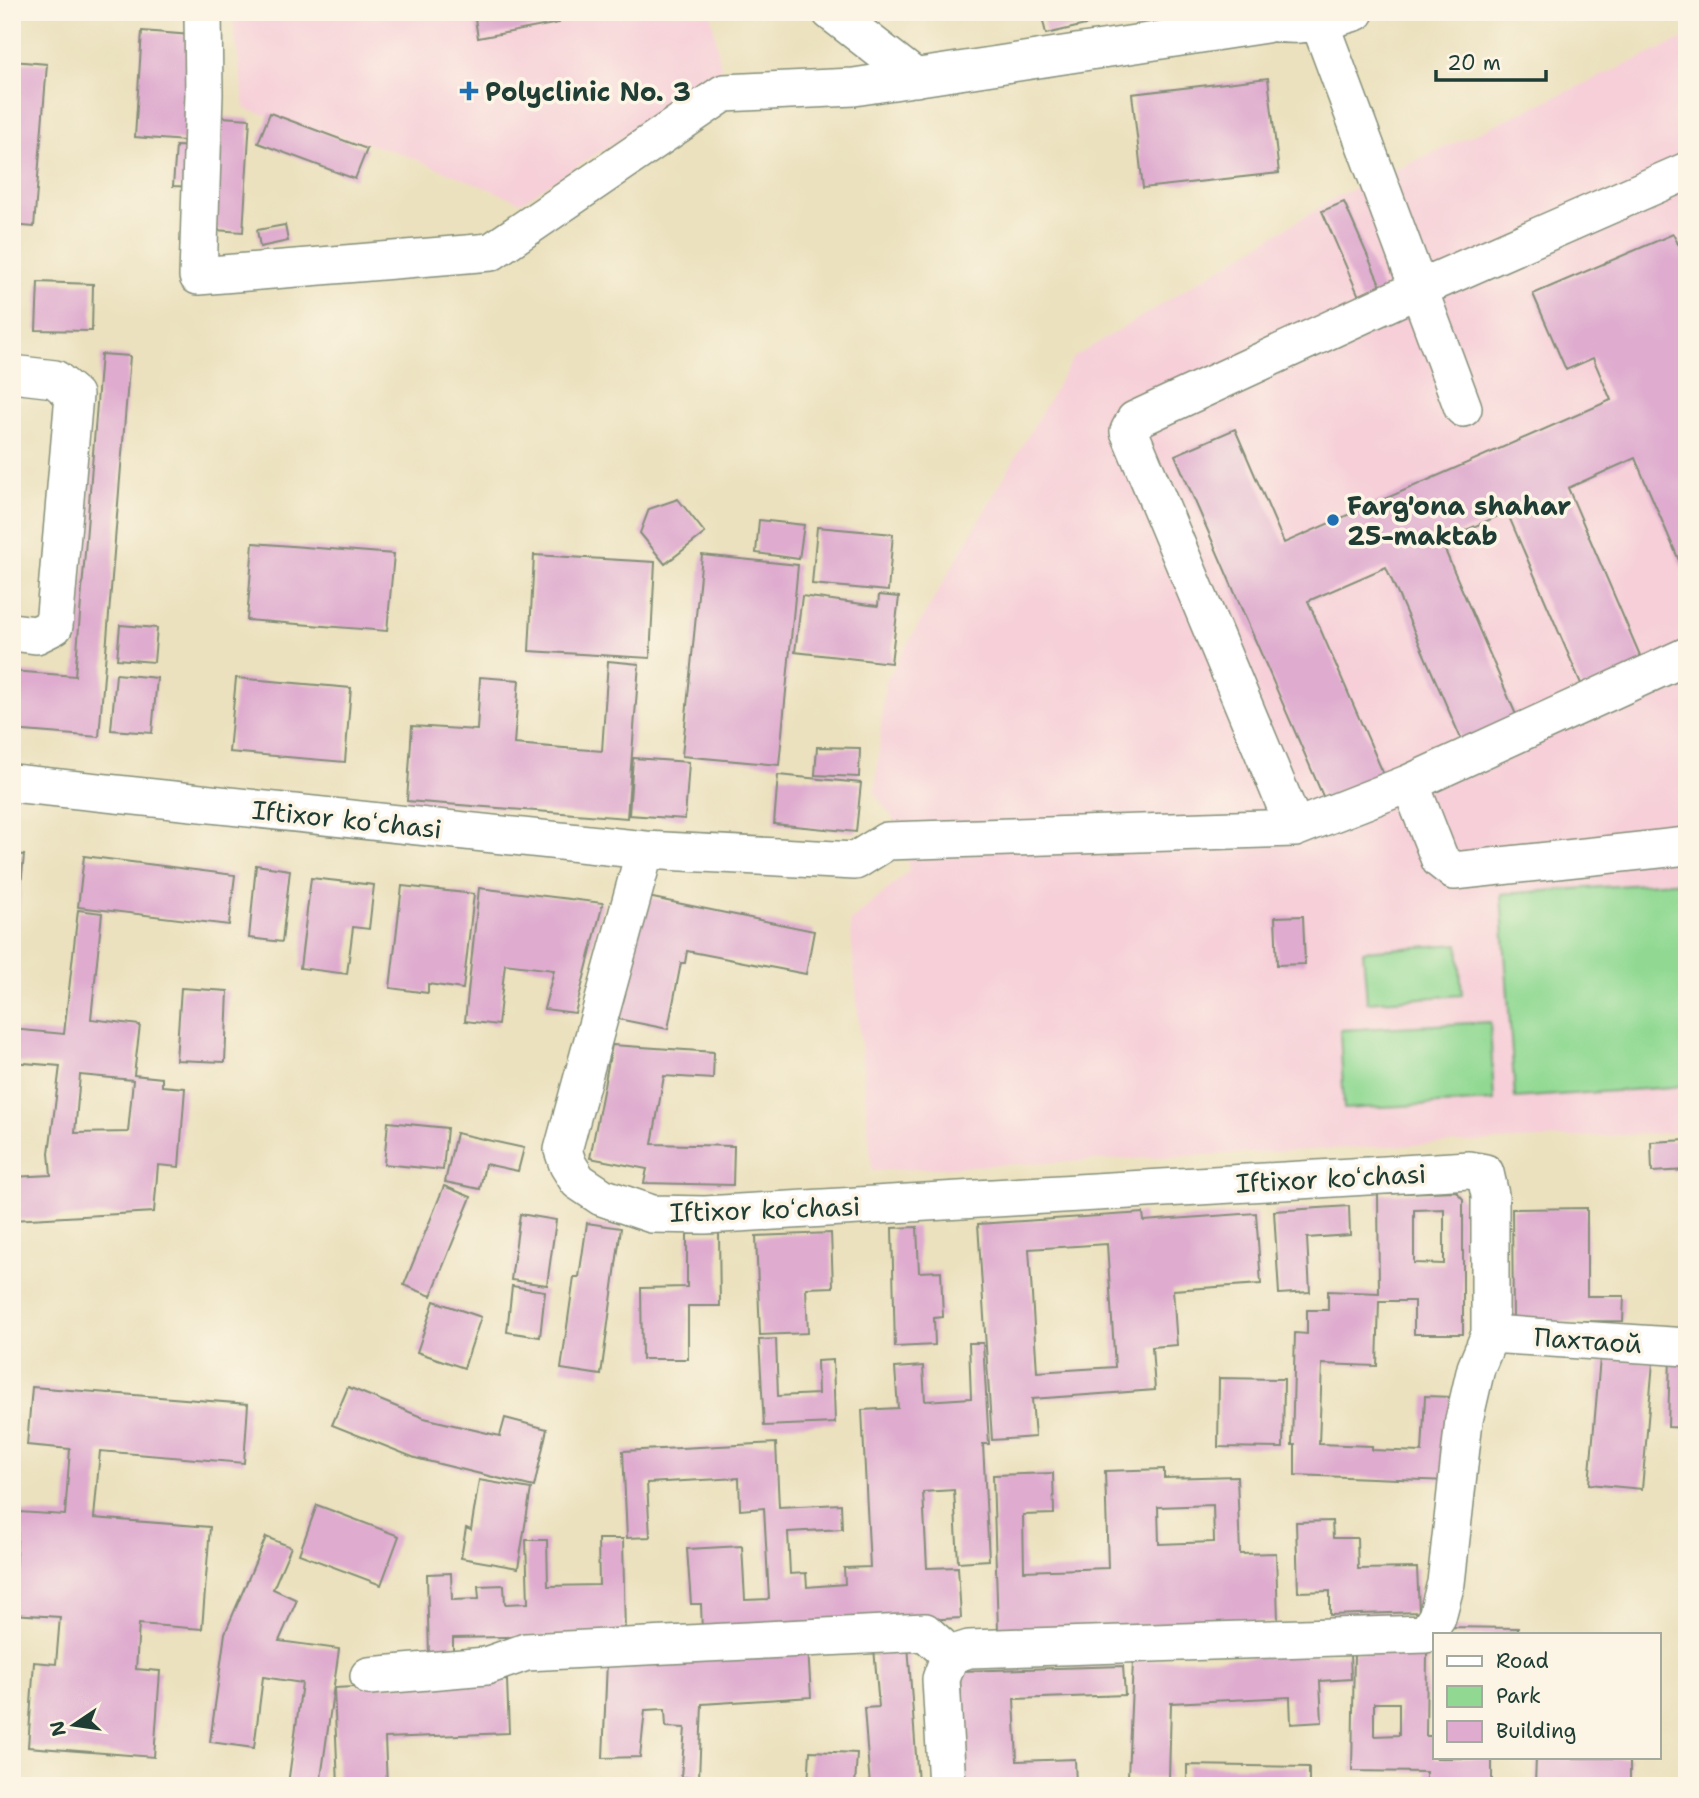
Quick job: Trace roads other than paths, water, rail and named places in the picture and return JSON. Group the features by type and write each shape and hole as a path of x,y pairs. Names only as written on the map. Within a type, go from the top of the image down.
{"street":[{"path":"203,12 204,94 198,275 491,252 724,93 854,87 1251,18 1320,24 1355,12"},
{"path":"831,12 916,78"},
{"path":"1320,24 1462,408"},
{"path":"1295,828 1129,431 1135,420 1418,289 1687,171"},
{"path":"12,374 55,379 74,395 54,626 36,635 12,632"},
{"path":"645,850 855,861 887,841 1295,828 1410,783 1687,656"},
{"name":"Iftixor koʻchasi","path":"12,783 645,850 562,1150 578,1181 602,1197 652,1214 705,1214 1469,1170 1485,1173 1490,1195 1490,1334"},
{"path":"1410,783 1440,860 1454,871 1687,846"},
{"path":"950,1655 969,1649 1426,1634 1437,1617 1446,1583 1464,1420 1476,1368 1490,1334"},
{"name":"Пахтаой","path":"1490,1334 1687,1347"},
{"path":"369,1676 486,1666 526,1652 925,1632 950,1655"},
{"path":"947,1786 942,1679 950,1655"}],"place":[{"name":"Polyclinic No. 3","path":"469,91"},
{"name":"Farg'ona shahar 25-maktab","path":"1333,520"}]}
